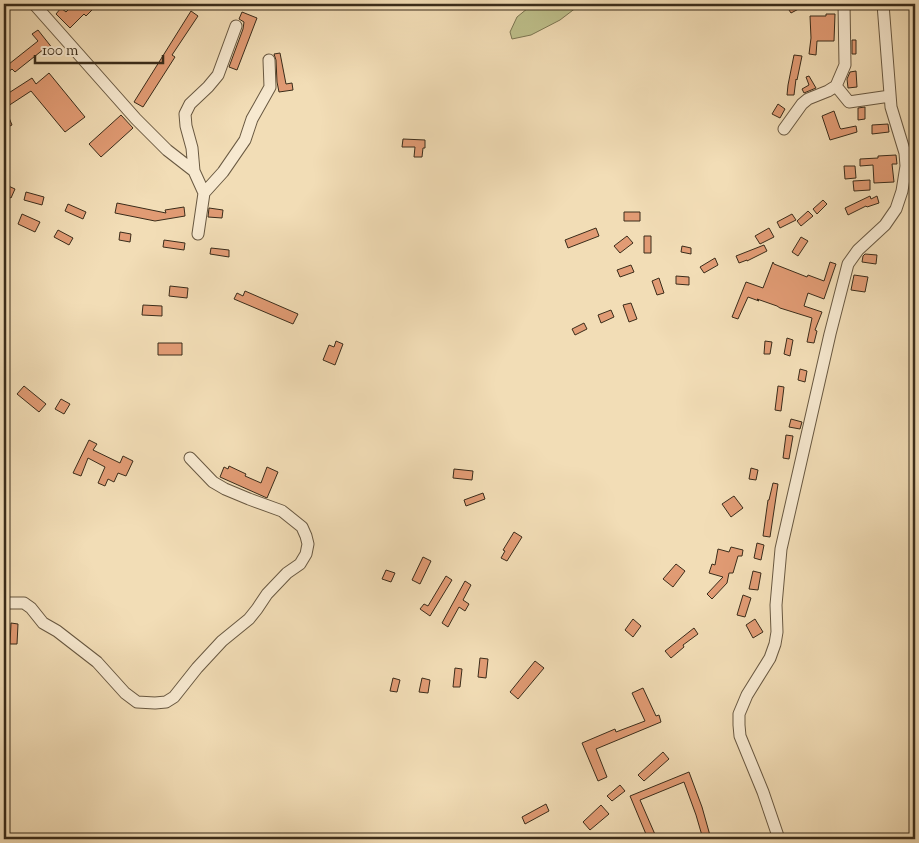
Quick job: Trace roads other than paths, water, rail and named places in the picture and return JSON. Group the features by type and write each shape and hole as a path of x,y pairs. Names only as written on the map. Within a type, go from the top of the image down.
{"street":[{"path":"34,4 136,119 167,150 194,170"},
{"path":"784,129 802,104 808,99 836,86 845,65 844,4"},
{"path":"779,839 763,792 740,736 740,714 747,695 770,658 775,644 781,549 830,334 848,264 858,250 885,225 896,209 902,192 906,166 912,160 900,136 891,107 883,4"},
{"path":"198,234 204,192 194,170 192,148 185,114 190,104 218,75 236,26"},
{"path":"204,192 223,172 245,140 252,119 270,88 269,60"},
{"path":"836,86 849,102 890,96"},
{"path":"4,604 24,603 31,608 43,623 97,662 125,693 137,702 166,702 174,697 197,668 222,642 249,619 267,594 287,573 300,564 306,554 308,544 302,527 282,511 249,499 213,482 190,458"}]}
